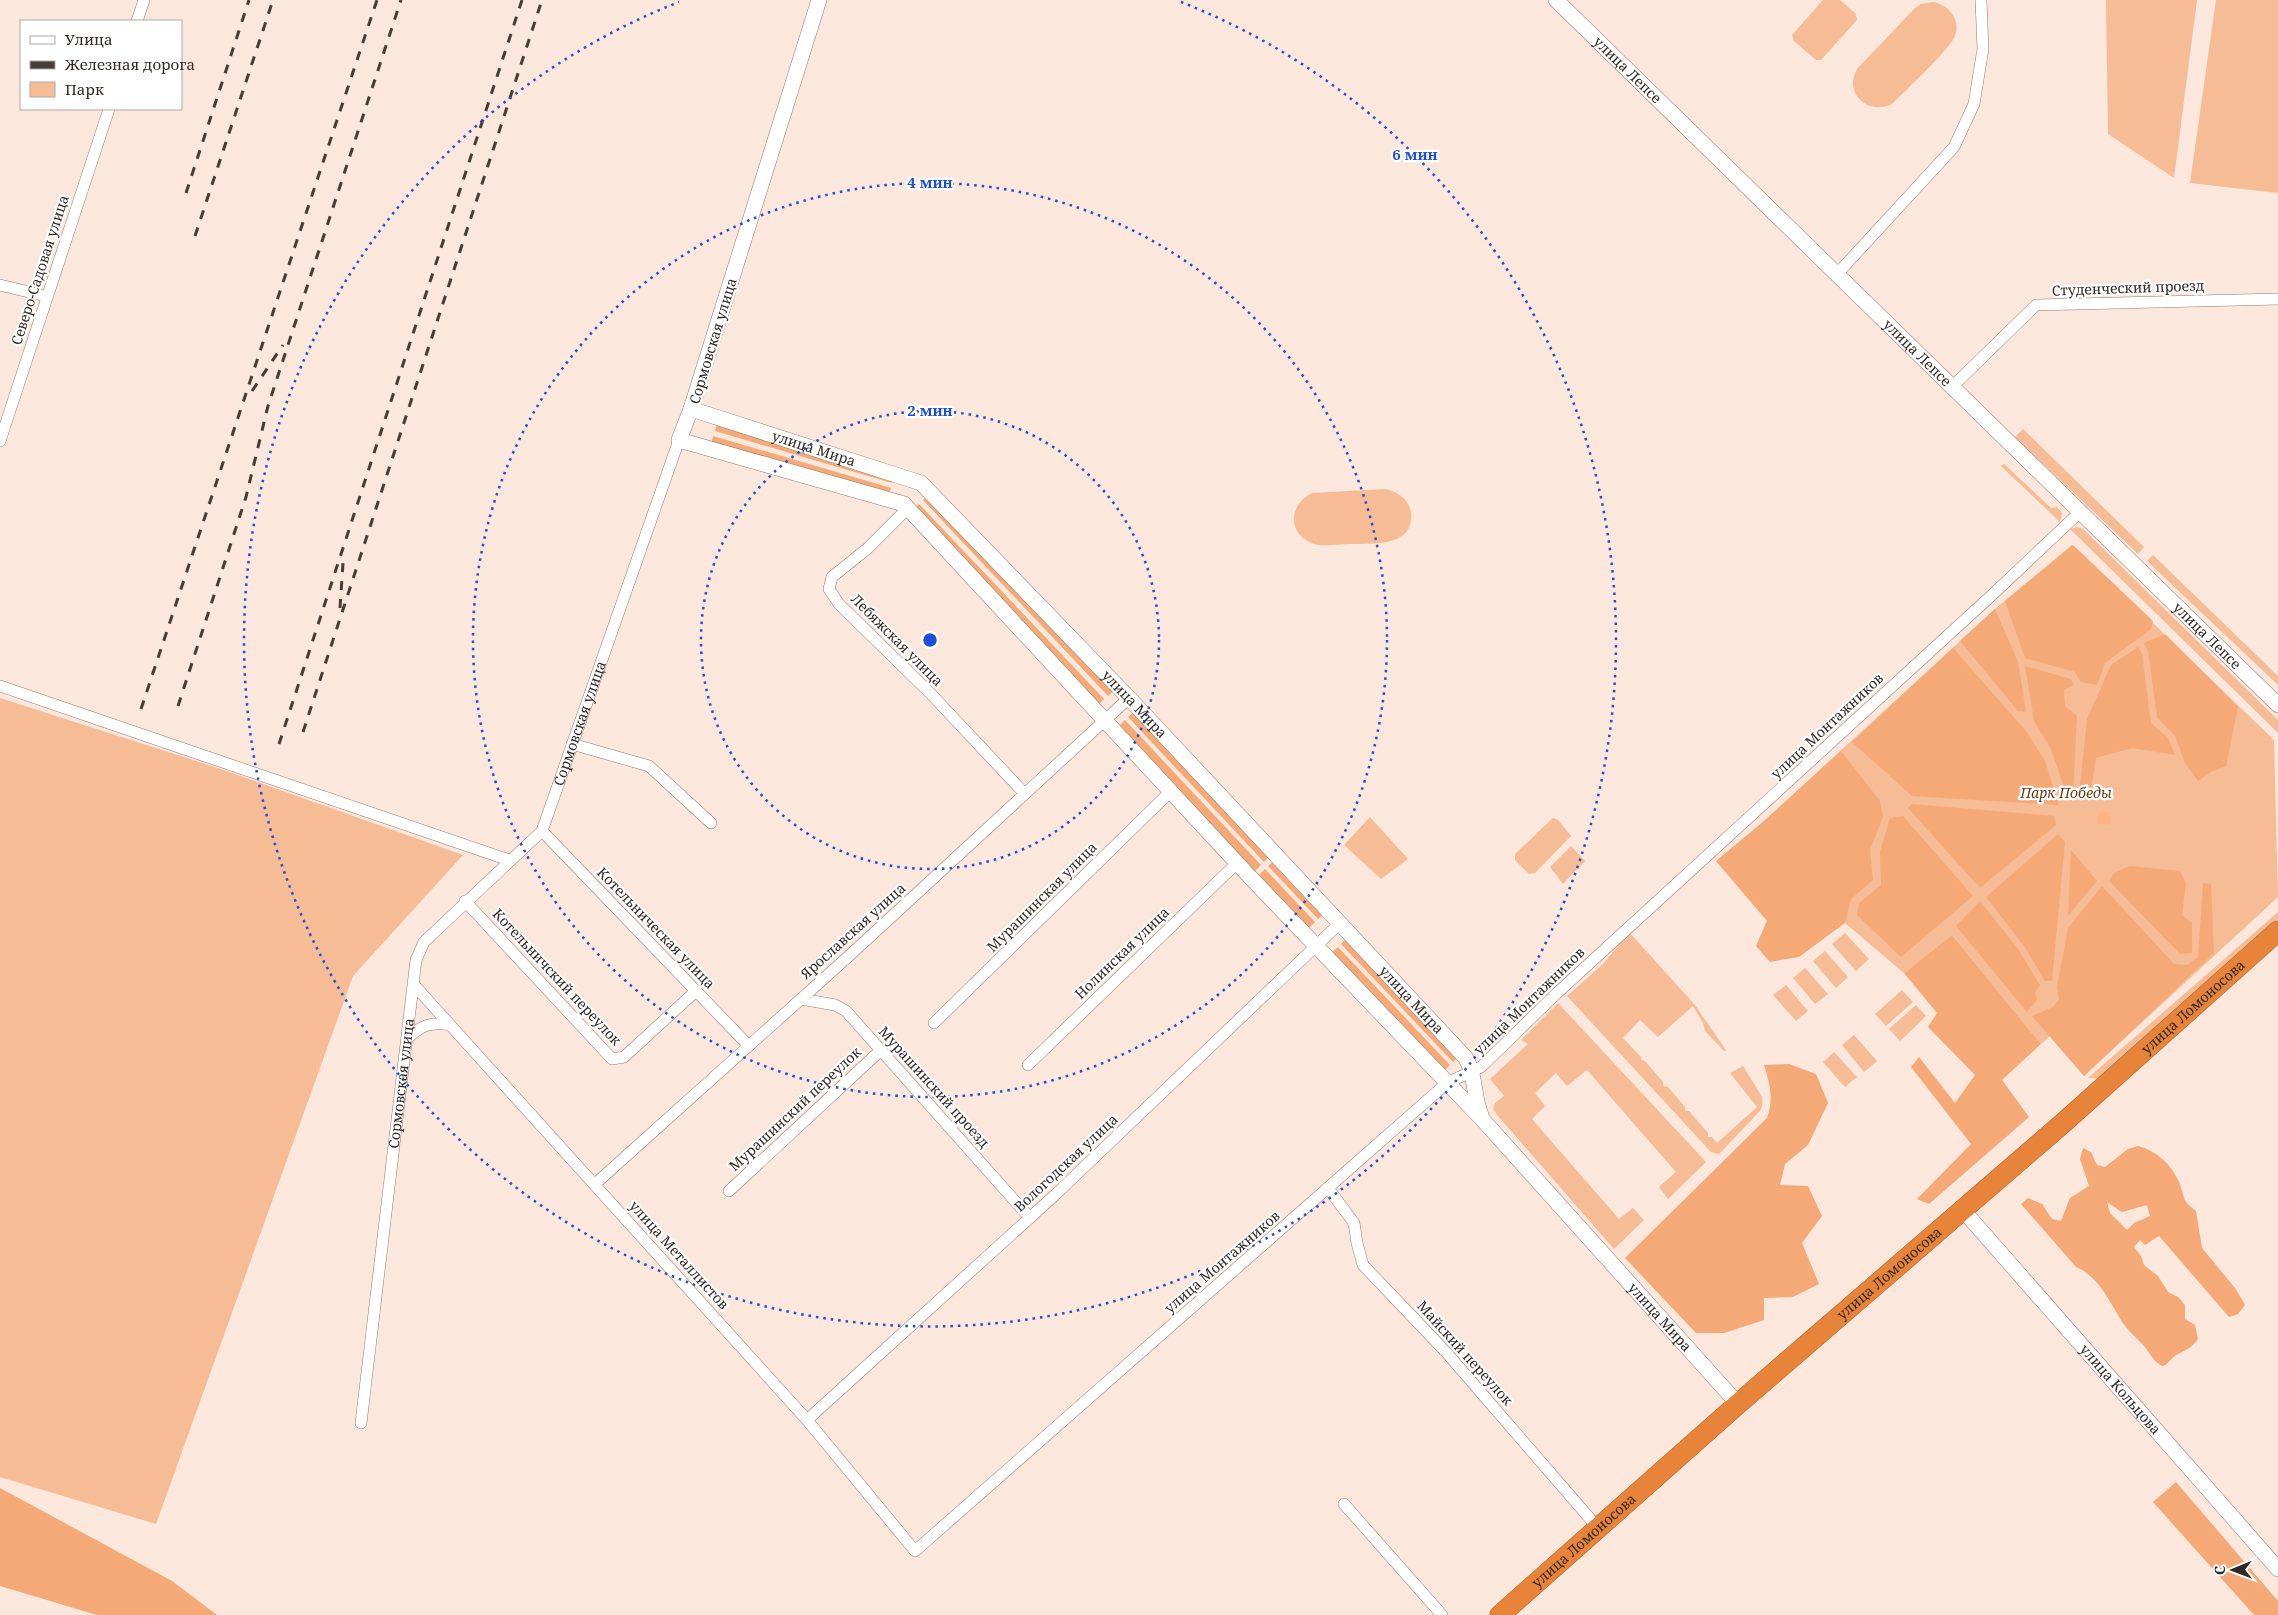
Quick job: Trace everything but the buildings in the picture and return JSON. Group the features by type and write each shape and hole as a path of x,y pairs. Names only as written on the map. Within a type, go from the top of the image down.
{"highway":[{"name":"улица Ломоносова","path":"1500,1615 1738,1404 2067,1120 2278,931"}],"street":[{"path":"137,20 144,0"},
{"name":"Сормовская улица","path":"361,1423 416,960 424,942 542,831 691,410 819,0"},
{"name":"улица Лепсе","path":"1556,0 1838,273 2278,706"},
{"path":"1838,273 1954,147 1974,104 1983,50 1981,0"},
{"name":"Северо-Садовая улица","path":"0,441 108,110"},
{"path":"0,285 46,296"},
{"name":"Студенческий проезд","path":"1952,387 2036,305 2278,299"},
{"name":"улица Мира","path":"691,410 922,483 1129,698 1465,1057 1473,1073 1476,1102 1482,1119"},
{"name":"улица Мира","path":"679,440 904,504 1170,792 1482,1119 1738,1404"},
{"name":"Лебяжская улица","path":"908,508 868,548 832,578 828,589 839,604 931,694 1025,794"},
{"name":"улица Монтажников","path":"915,1551 1447,1083 1473,1073 1986,601 2080,512"},
{"path":"0,686 509,860"},
{"name":"Ярославская улица","path":"595,1184 801,999 1129,698"},
{"path":"572,744 650,766 712,823"},
{"name":"Мурашинская улица","path":"934,1023 1170,792"},
{"name":"Котельническая улица","path":"542,831 749,1046"},
{"name":"Нолинская улица","path":"1028,1065 1238,864"},
{"name":"Котельничский переулок","path":"466,901 612,1059 624,1057 696,991"},
{"name":"Вологодская улица","path":"807,1420 1030,1218 1317,947 1340,923"},
{"name":"улица Металлистов","path":"414,985 807,1420 915,1551"},
{"name":"Мурашинский проезд","path":"801,999 835,1005 846,1011 1030,1218"},
{"path":"407,1039 425,1025 435,1022 450,1025"},
{"name":"Мурашинский переулок","path":"729,1191 881,1050"},
{"name":"Майский переулок","path":"1328,1188 1354,1222 1363,1265 1445,1352 1599,1528"},
{"name":"улица Кольцова","path":"1962,1209 2278,1569"},
{"path":"1344,1504 1442,1615"}],"green space":[{"path":"1823,0 1840,0 1856,14 1857,20 1821,60 1816,60 1794,41 1792,35"},
{"path":"2106,0 2197,0 2174,178 2108,134"},
{"path":"2216,0 2278,0 2278,193 2190,183"},
{"path":"1933,2 1944,6 1952,14 1956,24 1955,36 1936,60 1892,104 1883,107 1867,105 1856,94 1853,87 1857,69 1915,8 1921,4"},
{"path":"717,424 894,477 892,483 715,431"},
{"path":"2023,429 2144,547 2138,554 2015,437"},
{"path":"713,436 891,488 888,496 711,444"},
{"path":"2004,464 2051,508 2057,507 2062,513 2060,522 2001,466"},
{"path":"1385,489 1402,497 1410,508 1410,524 1406,532 1399,538 1379,543 1318,545 1305,540 1295,527 1295,512 1298,505 1312,493"},
{"path":"927,496 1114,690 1108,696 923,500"},
{"path":"919,504 1104,699 1099,704 915,508"},
{"path":"2077,527 2083,529 2278,720 2278,733 2070,529"},
{"name":"Парк Победы","path":"2072,545 2274,740 2278,897 2084,1076 2050,1036 2041,1044 1952,935 1904,973 1845,923 1764,821 1995,609"},
{"path":"2073,545 2153,621 2151,629 2105,663 2097,685 2081,682 2075,672 2025,658 2005,601"},
{"path":"2153,555 2278,676 2278,685 2147,561"},
{"path":"1995,609 2018,662 2026,712 2018,711 1960,641"},
{"path":"2165,634 2238,707 2226,766 2211,772 2198,781 2185,763 2175,736 2157,717 2148,651 2144,643"},
{"path":"2138,647 2142,654 2151,723 2168,738 2175,755 2132,748 2096,758 2090,795 2079,794 2087,719 2111,665"},
{"path":"1953,648 2026,731 2045,761 2059,805 1912,796 1852,742"},
{"path":"2025,666 2071,679 2073,685 2064,690 2065,706 2077,716 2073,794 2067,796 2051,749 2034,721"},
{"path":"0,698 221,769 463,855 353,976 156,1524 0,1477"},
{"path":"1134,712 1270,856 1264,862 1128,717"},
{"path":"1125,720 1261,865 1255,871 1119,726"},
{"path":"1841,751 1880,801 1883,817 1870,850 1873,880 1851,899 1845,923 1799,957 1770,962 1756,946 1767,921 1716,861 1764,821"},
{"path":"1912,804 2054,816 2056,825 1980,888 1908,808"},
{"path":"1903,816 1973,896 1901,957 1857,915 1859,903 1881,885 1880,852 1890,818"},
{"path":"1370,817 1408,859 1381,879 1344,845"},
{"path":"1553,818 1558,820 1571,836 1535,873 1529,874 1515,860 1515,854"},
{"path":"2058,834 2065,842 2052,981 2045,981 2024,946 1986,897"},
{"path":"1571,846 1585,861 1563,884 1550,867"},
{"path":"2071,850 2097,881 2068,916"},
{"path":"1275,860 1325,913 1318,919 1268,866"},
{"path":"2130,866 2180,871 2186,883 2182,915 2192,923 2192,953 2180,954 2109,881 2114,873"},
{"path":"1265,869 1315,922 1308,929 1259,875"},
{"path":"2203,883 2211,884 2214,953 2084,1076 2032,1016 2053,1007 2059,999 2057,987 2068,928 2102,886 2174,964 2187,965 2198,957"},
{"path":"1980,901 2018,949 2040,985 2035,992 2037,1000 2027,1012 1956,926"},
{"path":"2278,912 2278,919 2101,1079 2088,1078"},
{"path":"1629,932 1695,1005 1726,1050 1724,1051 1705,1031 1703,1023 1693,1006 1658,1037 1640,1020 1623,1038 1663,1082 1663,1086 1668,1087 1685,1107 1685,1111 1689,1111 1708,1133 1708,1137 1712,1137 1717,1143 1757,1107 1730,1073 1743,1066 1762,1097 1760,1111 1719,1154 1711,1152 1567,996 1604,963"},
{"path":"1845,933 1869,959 1856,971 1832,944"},
{"path":"1952,935 2041,1044 2002,1080 2029,1117 1929,1204 1917,1199 1971,1144 1911,1067 1919,1057 1955,1103 1975,1075 1928,1027 1937,1013 1904,973"},
{"path":"1347,938 1459,1056 1453,1062 1341,944"},
{"path":"1338,947 1450,1065 1445,1070 1331,953"},
{"path":"1825,951 1848,977 1836,988 1813,961"},
{"path":"1805,968 1828,994 1815,1004 1793,978"},
{"path":"1786,985 1808,1011 1796,1021 1773,995"},
{"path":"1902,990 1913,1002 1886,1026 1875,1014"},
{"path":"1558,1003 1706,1162 1668,1199 1659,1187 1676,1172 1587,1070 1567,1086 1556,1073 1535,1093 1545,1106 1532,1119 1619,1219 1633,1208 1644,1220 1614,1249 1493,1109 1495,1103 1504,1096 1490,1079 1528,1044 1521,1040"},
{"path":"1916,1005 1926,1016 1900,1041 1889,1029"},
{"path":"1854,1035 1877,1061 1864,1072 1842,1045"},
{"path":"1834,1052 1857,1077 1845,1087 1823,1062"},
{"path":"1789,1064 1816,1074 1828,1103 1808,1145 1785,1164 1780,1185 1808,1186 1822,1216 1802,1243 1819,1284 1793,1297 1764,1298 1764,1320 1724,1333 1696,1333 1625,1258 1767,1118 1770,1092 1764,1065"},
{"path":"2138,1146 2145,1148 2163,1159 2172,1169 2184,1198 2196,1211 2202,1248 2235,1288 2245,1305 2238,1314 2229,1317 2159,1236 2145,1245 2140,1240 2134,1247 2141,1256 2144,1265 2158,1276 2168,1292 2178,1297 2185,1305 2185,1319 2195,1325 2198,1339 2190,1347 2162,1366 2125,1326 2098,1283 2076,1267 2021,1204 2028,1198 2042,1204 2052,1219 2061,1221 2070,1198 2089,1186 2080,1159 2083,1148 2091,1152 2097,1165 2105,1167 2128,1149","holes":["2107,1202 2122,1212 2147,1205 2150,1216 2134,1223 2127,1230 2110,1213"]},
{"path":"2176,1482 2278,1601 2278,1615 2254,1615 2153,1502"},
{"path":"0,1488 172,1581 217,1615 97,1615 0,1586"}],"shaded area":[{"path":"2098,811 2111,812 2110,825 2097,824"}],"railway":[{"path":"186,193 249,0"},
{"path":"195,236 273,0"},
{"path":"141,709 377,0"},
{"path":"178,706 246,497 268,406 401,0"},
{"path":"279,744 522,0"},
{"path":"303,732 542,0"},
{"path":"252,391 283,345"},
{"path":"340,608 343,563"}]}
